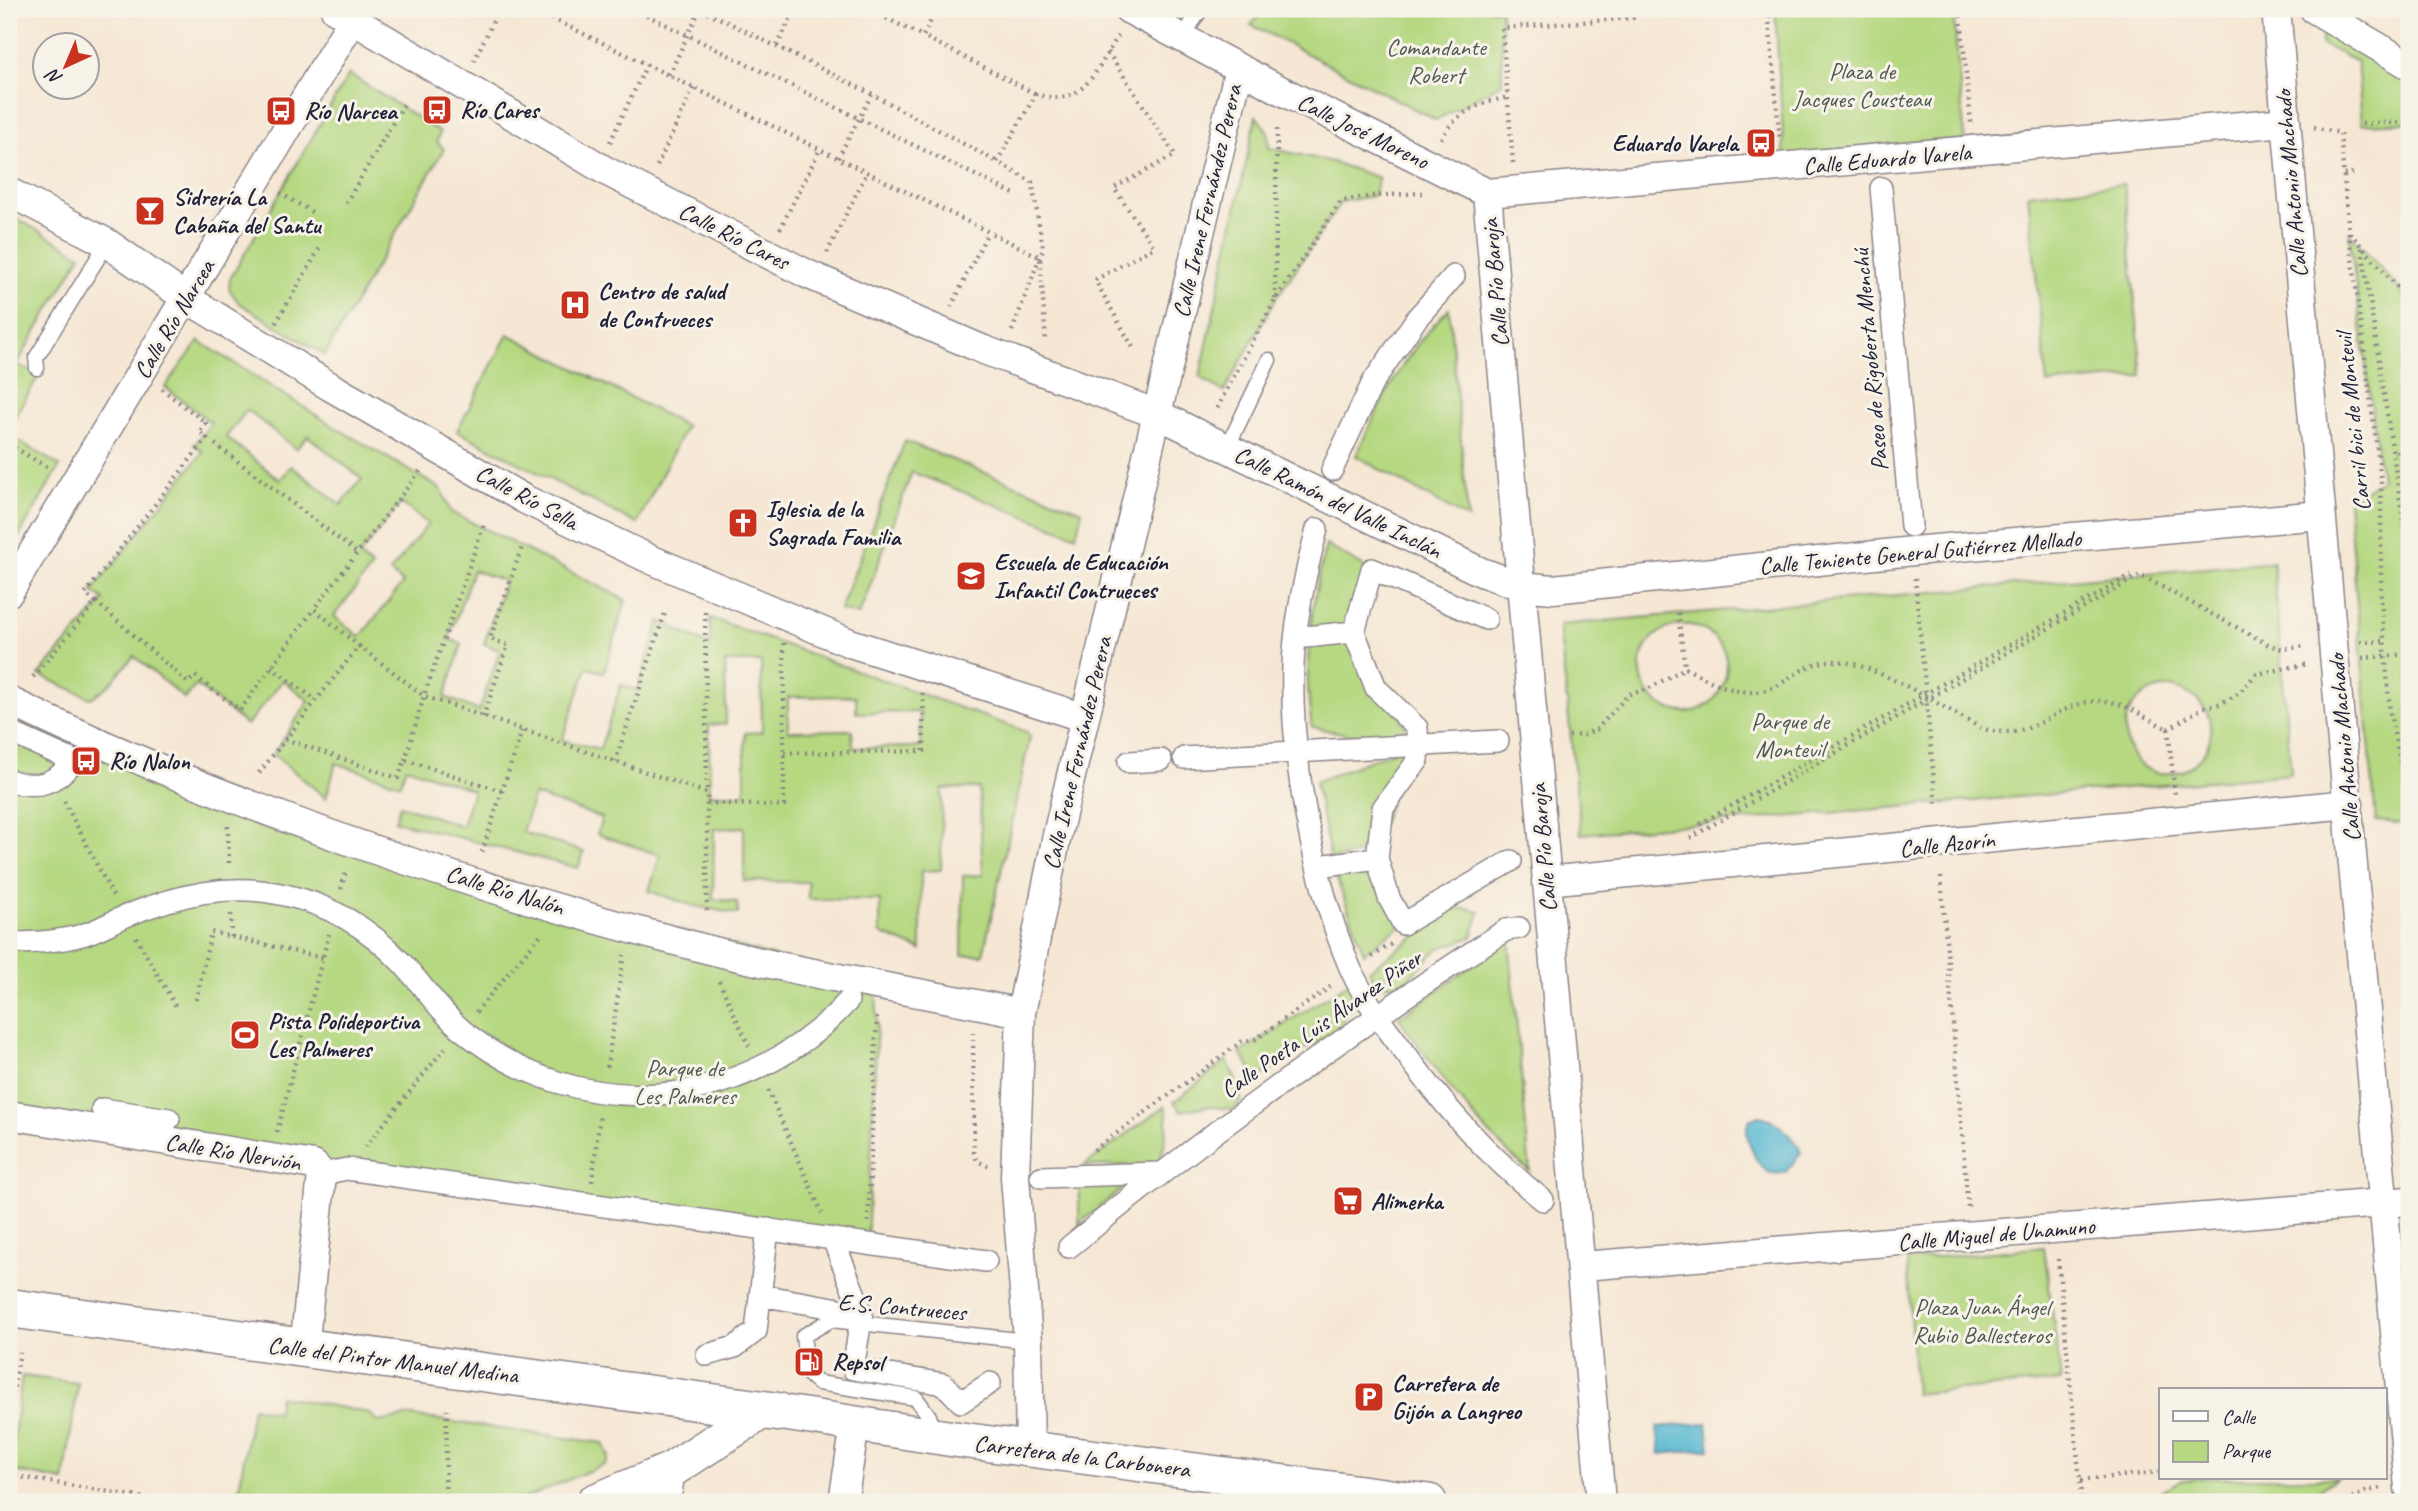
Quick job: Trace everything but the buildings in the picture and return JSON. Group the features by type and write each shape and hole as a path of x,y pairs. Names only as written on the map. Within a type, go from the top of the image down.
{"main road":[{"name":"Calle del Pintor Manuel Medina","path":"9,1308 771,1411"}],"street":[{"name":"Calle José Moreno","path":"1128,9 1239,69 1487,193"},
{"name":"Calle Antonio Machado","path":"2276,9 2320,515 2349,804 2396,1203 2409,1488"},
{"name":"Calle Río Narcea","path":"9,592 187,298 349,12"},
{"name":"Calle Río Cares","path":"349,12 607,171 800,271 984,350 1157,414"},
{"path":"2320,12 2409,65"},
{"name":"Calle Irene Fernández Perera","path":"1030,1449 1028,1341 1015,1164 1021,1013 1085,718 1239,69"},
{"name":"Calle Eduardo Varela","path":"1487,193 2286,122"},
{"name":"Paseo de Rigoberta Menchú","path":"1881,188 1912,539"},
{"name":"Calle Río Sella","path":"9,192 107,243 187,298 331,387 524,499 652,560 849,643 1085,718"},
{"name":"Calle Pío Baroja","path":"1487,193 1601,1502"},
{"path":"1332,470 1373,382 1417,318 1454,276"},
{"name":"Calle Ramón del Valle Inclán","path":"1157,414 1481,572 1521,586"},
{"name":"Calle Teniente General Gutiérrez Mellado","path":"1521,586 1553,589 1912,539 2320,515"},
{"path":"1317,529 1295,638 1293,667 1303,800 1333,920 1352,972 1376,1014 1456,1120 1495,1161 1543,1200"},
{"path":"1486,619 1372,569 1354,632 1376,688 1417,729 1418,760 1383,808 1377,858 1389,898 1403,924 1511,861"},
{"path":"1295,638 1354,632"},
{"name":"Calle Río Nalón","path":"18,692 93,740 311,826 472,880 704,949 1021,1013"},
{"path":"9,732 74,761 54,782 26,786 9,780"},
{"path":"1184,758 1498,741"},
{"path":"1129,762 1161,760"},
{"name":"Calle Azorín","path":"1546,881 2349,804"},
{"path":"1319,866 1377,858"},
{"path":"9,943 42,943 84,934 174,897 230,889 284,894 335,911 379,941 461,1029 493,1053 565,1086 603,1093 687,1092 725,1083 759,1068 807,1041 848,1001"},
{"name":"Calle Poeta Luis Álvarez Piñer","path":"1069,1247 1159,1173 1376,1014 1506,930 1519,928"},
{"path":"102,1109 169,1119"},
{"name":"Calle Río Nervión","path":"9,1115 314,1165 322,1174 304,1349"},
{"path":"322,1174 347,1170 986,1261"},
{"path":"1041,1177 1159,1173"},
{"name":"Calle Miguel de Unamuno","path":"1582,1266 2396,1203"},
{"path":"707,1355 735,1347 756,1331 768,1230"},
{"path":"833,1239 861,1318 853,1369 944,1384 961,1402 990,1383"},
{"path":"760,1295 861,1318"},
{"path":"594,1502 668,1486 771,1411"},
{"name":"Carretera de la Carbonera","path":"771,1411 1030,1449 1261,1491 1429,1502"},
{"path":"843,1502 855,1424"}],"lane":[{"path":"1182,38 1201,9"},
{"path":"37,368 36,358 107,243"},
{"path":"1227,449 1269,360"},
{"name":"E.S. Contrueces","path":"937,1437 929,1416 916,1398 818,1383 808,1374 803,1336 831,1320 861,1318 1028,1341"}],"path":[{"path":"470,70 499,9"},
{"path":"533,9 1040,257"},
{"path":"634,9 1014,194"},
{"path":"669,75 700,9 872,94 1032,182 1043,248 1010,337"},
{"path":"777,46 795,9"},
{"path":"867,9 1036,94 1053,99 1069,98 1087,83 1118,36"},
{"path":"923,36 937,9"},
{"path":"1513,164 1502,28 1633,18 1633,9"},
{"path":"1768,9 1780,142"},
{"path":"1960,9 1971,126"},
{"path":"1108,52 1175,155 1114,188 1154,247 1095,280 1135,351"},
{"path":"606,149 647,64"},
{"path":"653,175 694,87"},
{"path":"838,158 872,94"},
{"path":"997,162 1036,94"},
{"path":"1440,140 1451,121 1476,105 1508,97"},
{"path":"346,203 404,104"},
{"path":"2362,124 2409,122"},
{"path":"1275,300 1277,127"},
{"name":"Carril bici de Montevil","path":"2327,130 2340,133 2349,233 2381,480 2381,600 2390,713 2409,804"},
{"path":"777,236 820,149"},
{"path":"823,260 867,173"},
{"path":"2344,175 2354,173"},
{"path":"276,191 312,212"},
{"path":"1217,408 1275,300 1341,201 1426,193"},
{"path":"947,314 988,232"},
{"path":"2349,233 2409,300"},
{"path":"271,330 321,246"},
{"path":"2362,248 2409,560"},
{"path":"1040,257 1047,351"},
{"path":"162,388 206,423 199,432 207,438 86,594 188,683 195,676 240,710 356,552 424,467"},
{"path":"2392,437 2399,456 2409,456"},
{"path":"9,444 59,474"},
{"path":"215,444 356,552"},
{"path":"285,739 398,778 484,524"},
{"path":"1912,539 1924,696 1936,804"},
{"path":"482,717 508,645 490,639 523,544"},
{"path":"1685,841 1924,696 2131,575"},
{"path":"1700,824 2140,575 2271,646 2385,656 2409,654"},
{"path":"33,677 96,602"},
{"path":"705,608 707,913"},
{"path":"314,609 424,696 522,732 707,793"},
{"path":"615,762 665,613"},
{"path":"1678,613 1685,668"},
{"path":"707,803 784,806 784,639"},
{"path":"2168,729 2204,707 2220,704 2238,694 2256,674 2385,641"},
{"path":"259,773 359,646"},
{"path":"1685,668 1723,687 1746,693 1775,688 1802,670 1827,660 1855,663 1924,696 1981,728 1999,733 2026,731 2074,706 2104,701 2168,729"},
{"path":"271,667 316,700"},
{"path":"1569,736 1584,735 1597,729 1629,694 1646,690 1685,668"},
{"path":"18,692 35,686"},
{"path":"784,753 924,751 923,690"},
{"path":"2168,729 2176,821"},
{"path":"482,852 522,732"},
{"path":"405,760 502,791"},
{"path":"469,854 482,858"},
{"path":"276,1137 347,866"},
{"path":"1941,877 1968,1208"},
{"path":"195,1000 211,932 323,958"},
{"path":"1086,1156 1241,1042 1256,1039 1394,942"},
{"path":"714,971 833,1239"},
{"path":"962,1002 960,1016 975,1035 974,1152 977,1161 987,1166 1015,1164"},
{"path":"867,1244 876,1006"},
{"path":"2058,1259 2082,1502"},
{"path":"9,1415 20,1352"},
{"path":"445,1502 447,1410"},
{"path":"2081,1480 2159,1472"},
{"path":"9,1475 169,1502"},
{"path":"2346,1502 2366,1492 2409,1483"}],"green space":[{"name":"Comandante Robert","path":"1266,9 1501,9 1502,83 1436,120 1251,25"},
{"name":"Plaza de Jacques Cousteau","path":"1775,9 1953,9 1966,152 1785,167"},
{"path":"2325,15 2409,65 2409,122 2362,124 2357,62 2321,44"},
{"path":"349,74 440,132 437,142 444,149 325,355 239,303 229,289 230,279"},
{"path":"1256,116 1268,132 1269,148 1332,162 1379,178 1373,196 1341,202 1275,300 1224,392 1200,377"},
{"path":"2124,184 2142,376 2047,384 2028,194"},
{"path":"9,214 81,255 17,364 38,377 9,427"},
{"path":"2349,233 2409,300 2409,824 2376,821 2348,502 2381,480"},
{"path":"1449,309 1468,519 1356,456 1384,397 1407,359"},
{"path":"508,334 686,426 637,524 457,431"},
{"path":"199,341 335,427 441,489 451,512 626,600 604,672 587,668 562,740 600,749 621,685 637,690 660,621 710,646 710,618 1027,732 1030,737 983,955 962,955 963,876 983,875 979,788 942,789 941,870 921,871 921,950 880,933 880,900 808,899 808,882 744,881 744,827 714,829 713,899 737,902 738,914 694,906 649,891 660,855 597,834 602,818 534,795 522,832 584,852 578,868 395,821 400,805 462,826 473,790 406,767 400,784 336,763 326,798 273,754 309,701 283,680 247,725 196,685 185,699 134,656 108,686 91,698 39,675 104,600 92,591 203,452 194,445 211,423 165,387","holes":["247,410 296,449 308,436 362,479 341,505 291,466 280,480 226,437","401,503 428,524 390,572 403,583 360,637 334,616 372,567 359,556","473,570 505,581 484,644 500,650 479,711 445,697 462,644 449,639","725,662 761,662 762,732 745,733 745,794 710,794 709,725 726,724","856,696 856,713 920,712 921,747 853,748 852,730 788,731 788,697"]},
{"path":"9,435 60,466 9,553"},
{"path":"905,441 1082,511 1076,536 912,472 859,615 840,610"},
{"path":"1326,545 1368,569 1352,627 1405,726 1402,735 1351,735 1312,727 1308,659 1316,590"},
{"name":"Parque de Montevil","path":"2273,562 2291,774 1581,834 1559,625","holes":["1690,625 1710,634 1722,648 1727,665 1724,682 1716,697 1702,708 1685,712 1665,707 1653,699 1643,683 1641,667 1642,656 1652,639 1669,628","2171,687 2190,695 2204,708 2211,726 2210,736 2205,751 2192,765 2180,771 2160,773 2143,767 2132,754 2126,738 2126,721 2133,705 2148,693"]},
{"name":"Parque de Les Palmeres","path":"9,701 324,831 876,985 877,1021 867,1244 9,1115"},
{"path":"1401,748 1409,752 1372,850 1331,860 1315,782"},
{"path":"1379,866 1403,924 1364,953 1334,871"},
{"path":"1467,908 1480,912 1472,937 1439,948 1404,983 1378,986 1369,970 1451,910"},
{"path":"1509,939 1530,1172 1476,1119 1399,1018"},
{"path":"1353,980 1362,999 1349,1011 1338,1029 1321,1041 1291,1054 1266,1074 1255,1075 1240,1053"},
{"path":"1227,1060 1240,1090 1241,1101 1234,1110 1207,1106 1181,1111 1174,1102"},
{"path":"1165,1106 1166,1136 1156,1165 1084,1166"},
{"path":"1133,1180 1079,1224 1079,1182"},
{"name":"Plaza Juan Ángel Rubio Ballesteros","path":"2044,1247 2061,1381 1915,1394 1907,1260"},
{"path":"22,1376 78,1383 64,1481 9,1470"},
{"path":"279,1396 369,1413 378,1422 411,1416 603,1443 609,1457 605,1464 517,1502 237,1502 252,1407 277,1412"},
{"path":"2183,1480 2334,1480 2300,1502 2139,1502"}],"water":[{"path":"1758,1116 1777,1124 1799,1147 1801,1153 1785,1173 1768,1172 1754,1155 1747,1126 1749,1120"},
{"path":"1707,1423 1710,1449 1660,1454 1657,1427"}],"place":[{"name":"Río Cares","path":"437,110"},
{"name":"Río Narcea","path":"281,111"},
{"name":"Eduardo Varela","path":"1761,143"},
{"name":"Sidrería La Cabaña del Santu","path":"150,211"},
{"name":"Centro de salud de Contrueces","path":"575,305"},
{"name":"Iglesia de la Sagrada Familia","path":"743,523"},
{"name":"Escuela de Educación Infantil Contrueces","path":"971,576"},
{"name":"Río Nalon","path":"86,761"},
{"name":"Pista Polideportiva Les Palmeres","path":"245,1035"},
{"name":"Alimerka","path":"1348,1201"},
{"name":"Repsol","path":"809,1362"},
{"name":"Carretera de Gijón a Langreo","path":"1369,1397"}]}
